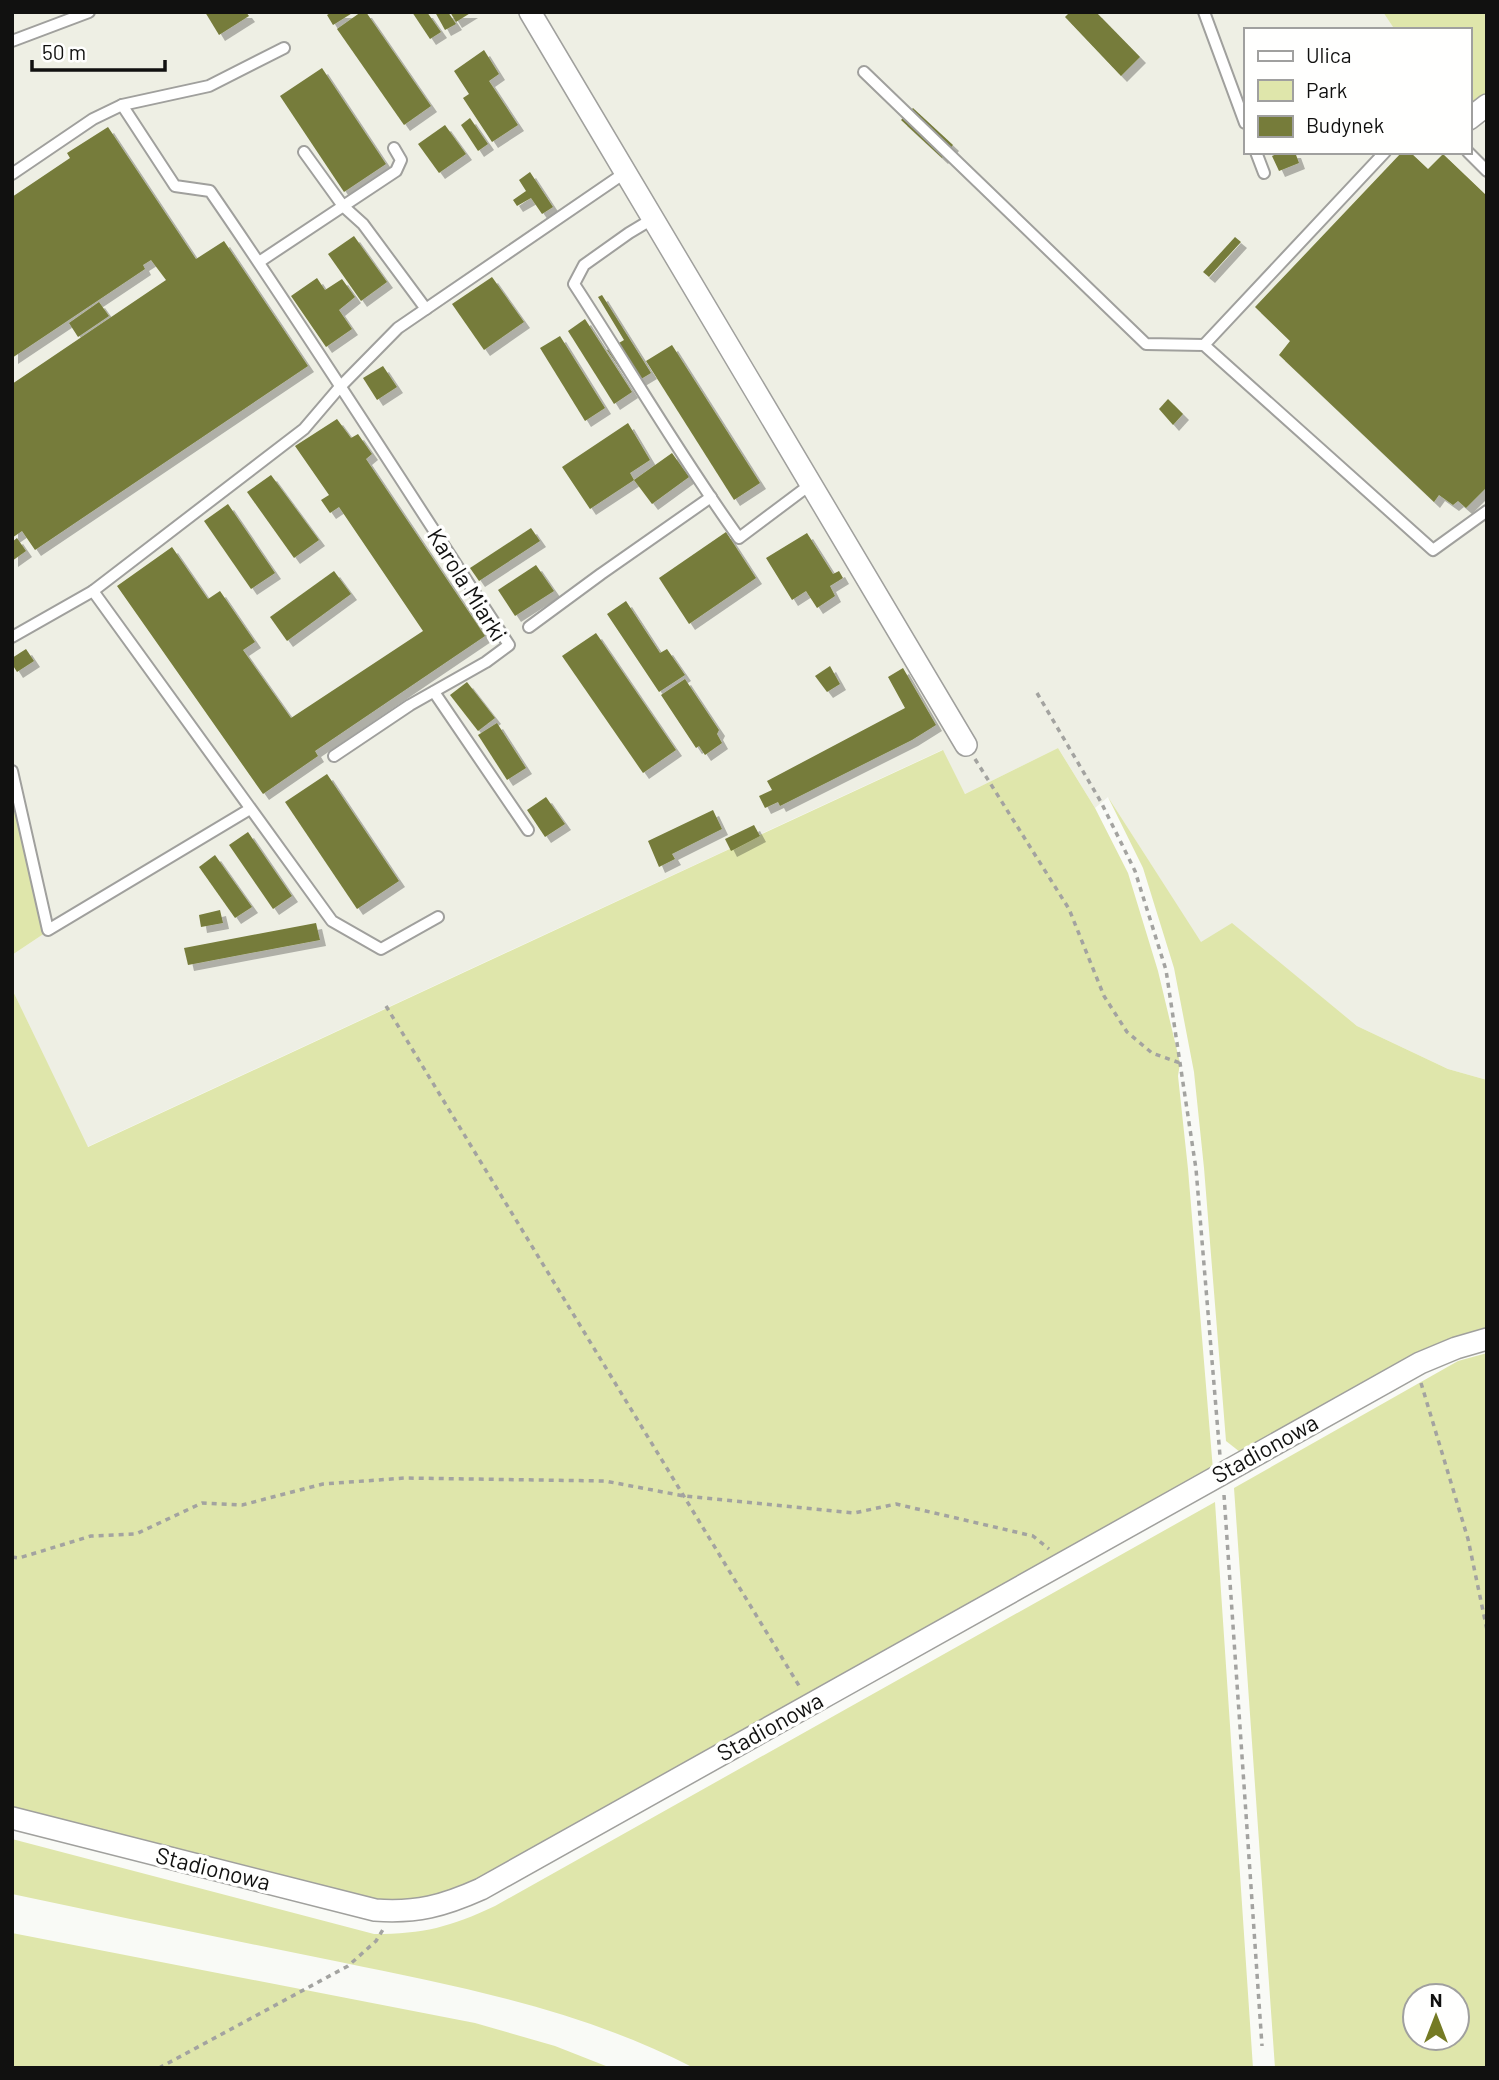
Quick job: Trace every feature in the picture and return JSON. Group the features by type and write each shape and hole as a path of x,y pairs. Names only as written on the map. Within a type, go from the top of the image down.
{"street":[{"path":"530,12 966,745"},
{"path":"1471,117 1487,105"},
{"name":"Stadionowa","path":"12,1818 375,1910 402,1912 429,1909 452,1902 481,1889 1420,1363 1455,1348 1487,1339"}],"lane":[{"path":"12,41 89,12"},
{"path":"1204,12 1244,120"},
{"path":"12,174 93,119 122,106 209,86 284,48"},
{"path":"864,72 1146,344 1204,345 1433,551 1487,511"},
{"name":"Karola Miarki","path":"122,106 175,186 210,191 298,319 340,388 509,645 334,756"},
{"path":"259,262 396,171 401,160 394,148"},
{"path":"304,152 343,206 363,224 426,309"},
{"path":"1257,154 1264,173"},
{"path":"1204,345 1383,154"},
{"path":"1470,154 1487,171"},
{"path":"12,637 93,591 304,429 398,328 626,172"},
{"path":"654,218 584,265 574,284 739,538 811,484"},
{"name":"Karola Miarki","path":"529,627 711,498"},
{"path":"93,591 332,921 381,949 438,917"},
{"path":"434,692 528,830"},
{"path":"12,771 48,930 250,809"}],"path":[{"path":"1037,693 1101,802 1135,871 1166,970 1196,1169 1222,1474 1262,2046"},
{"path":"966,745 1069,909 1104,996 1127,1032 1152,1053 1180,1063"},
{"path":"386,1006 810,1704"},
{"path":"1420,1378 1468,1539 1487,1630"},
{"path":"12,1557 19,1558 91,1536 136,1534 202,1503 242,1505 323,1483 405,1478 605,1482 684,1496 854,1513 896,1504 1033,1536 1064,1562"},
{"path":"159,2068 348,1966 376,1941 386,1924 378,1924"}],"shaded area":[{"path":"12,12 1383,12 1394,28 1244,28 1244,154 1471,154 1471,112 1487,126 1487,1080 1448,1069 1357,1026 1232,924 1201,943 1108,797 1095,808 1058,748 965,794 942,750 87,1147 12,989 12,955 45,933 12,782"}],"green space":[{"path":"1383,12 1487,12 1487,93 1471,105 1471,28 1394,28"},
{"path":"1058,748 1095,808 1128,873 1158,971 1180,1063 1178,1076 1213,1470 468,1885 444,1895 402,1903 373,1899 12,1807 12,989 88,1147 943,750 965,794"},
{"path":"12,782 45,933 12,955"},
{"path":"1108,797 1201,942 1232,923 1357,1026 1448,1069 1487,1080 1487,1331 1419,1351 1240,1452 1226,1441 1194,1072 1174,968 1143,868"},
{"path":"1487,1353 1487,2068 1275,2068 1234,1488 1458,1361"},
{"path":"1215,1502 1253,2068 694,2068 608,2030 476,1991 12,1894 12,1839 374,1934 408,1933 450,1924 495,1906"},
{"path":"12,1933 475,2023 555,2046 611,2068 12,2068"}],"building":[{"path":"205,12 246,12 249,16 219,35"},
{"path":"332,12 354,12 333,25 327,15"},
{"path":"361,12 366,12 431,106 404,125 337,29"},
{"path":"412,12 427,12 441,32 430,39"},
{"path":"435,12 448,12 456,24 445,30"},
{"path":"450,12 472,12 456,22"},
{"path":"1070,12 1096,12 1140,57 1121,76 1065,17"},
{"path":"484,50 499,74 489,81 518,125 492,142 463,98 469,94 454,71"},
{"path":"322,68 386,164 344,192 280,96"},
{"path":"913,108 953,145 942,158 901,120"},
{"path":"470,118 488,144 478,151 461,125"},
{"path":"445,125 466,154 439,173 418,144"},
{"path":"108,127 196,259 224,241 308,366 35,550 22,531 12,538 12,384 166,280 151,260 143,265 145,269 12,358 12,197 70,158 67,153"},
{"path":"1296,154 1299,163 1279,171 1272,156"},
{"path":"1400,154 1412,154 1428,169 1443,154 1487,196 1487,487 1466,508 1458,501 1453,505 1439,495 1434,502 1279,355 1290,341 1255,307"},
{"path":"530,172 553,207 542,214 531,198 517,206 513,200 526,191 519,180"},
{"path":"354,236 387,282 361,301 328,254"},
{"path":"1235,237 1241,242 1209,277 1203,272"},
{"path":"492,277 524,322 484,350 452,304"},
{"path":"317,278 325,290 342,279 355,297 339,310 352,329 326,347 291,296"},
{"path":"602,295 651,373 631,385 607,350 624,340 598,297"},
{"path":"99,302 109,316 78,337 69,323"},
{"path":"585,319 632,392 614,404 568,331"},
{"path":"560,336 605,408 585,421 540,348"},
{"path":"672,345 760,483 734,500 646,361"},
{"path":"383,366 397,387 377,400 363,378"},
{"path":"1168,399 1183,414 1173,425 1159,409"},
{"path":"337,419 351,438 358,434 372,454 366,459 485,636 315,751 318,756 263,794 117,586 172,547 208,599 220,591 255,642 243,650 291,718 423,631 339,507 330,513 321,500 329,495 295,446"},
{"path":"628,423 650,460 630,473 634,480 590,509 562,467"},
{"path":"672,453 689,477 652,504 634,480"},
{"path":"271,475 319,540 294,558 247,492"},
{"path":"228,504 275,573 251,589 204,521"},
{"path":"531,528 540,541 479,581 470,568"},
{"path":"726,532 756,578 689,624 659,578"},
{"path":"807,533 833,574 839,571 843,578 830,586 835,596 817,608 806,591 792,600 766,558"},
{"path":"17,538 26,551 12,561 12,542"},
{"path":"536,565 554,591 515,616 498,590"},
{"path":"334,571 351,594 287,641 270,617"},
{"path":"626,601 660,653 667,649 685,675 659,692 607,614"},
{"path":"596,633 676,750 643,773 562,656"},
{"path":"26,649 34,661 17,672 12,658"},
{"path":"830,666 840,684 827,692 815,676"},
{"path":"903,668 936,725 912,740 780,806 778,802 765,808 759,796 772,790 767,781 905,708 888,677"},
{"path":"685,679 719,730 717,734 722,743 705,755 699,746 696,748 661,695"},
{"path":"467,682 495,718 478,731 450,695"},
{"path":"497,723 526,768 507,780 478,735"},
{"path":"327,774 399,881 357,909 285,802"},
{"path":"546,797 565,824 545,837 527,810"},
{"path":"713,810 722,829 672,854 675,859 659,867 648,841"},
{"path":"754,825 760,836 731,851 725,839"},
{"path":"248,832 292,896 273,909 229,845"},
{"path":"215,855 252,907 235,918 199,867"},
{"path":"220,910 223,923 201,927 199,915"},
{"path":"316,923 320,940 188,965 184,948"}]}
